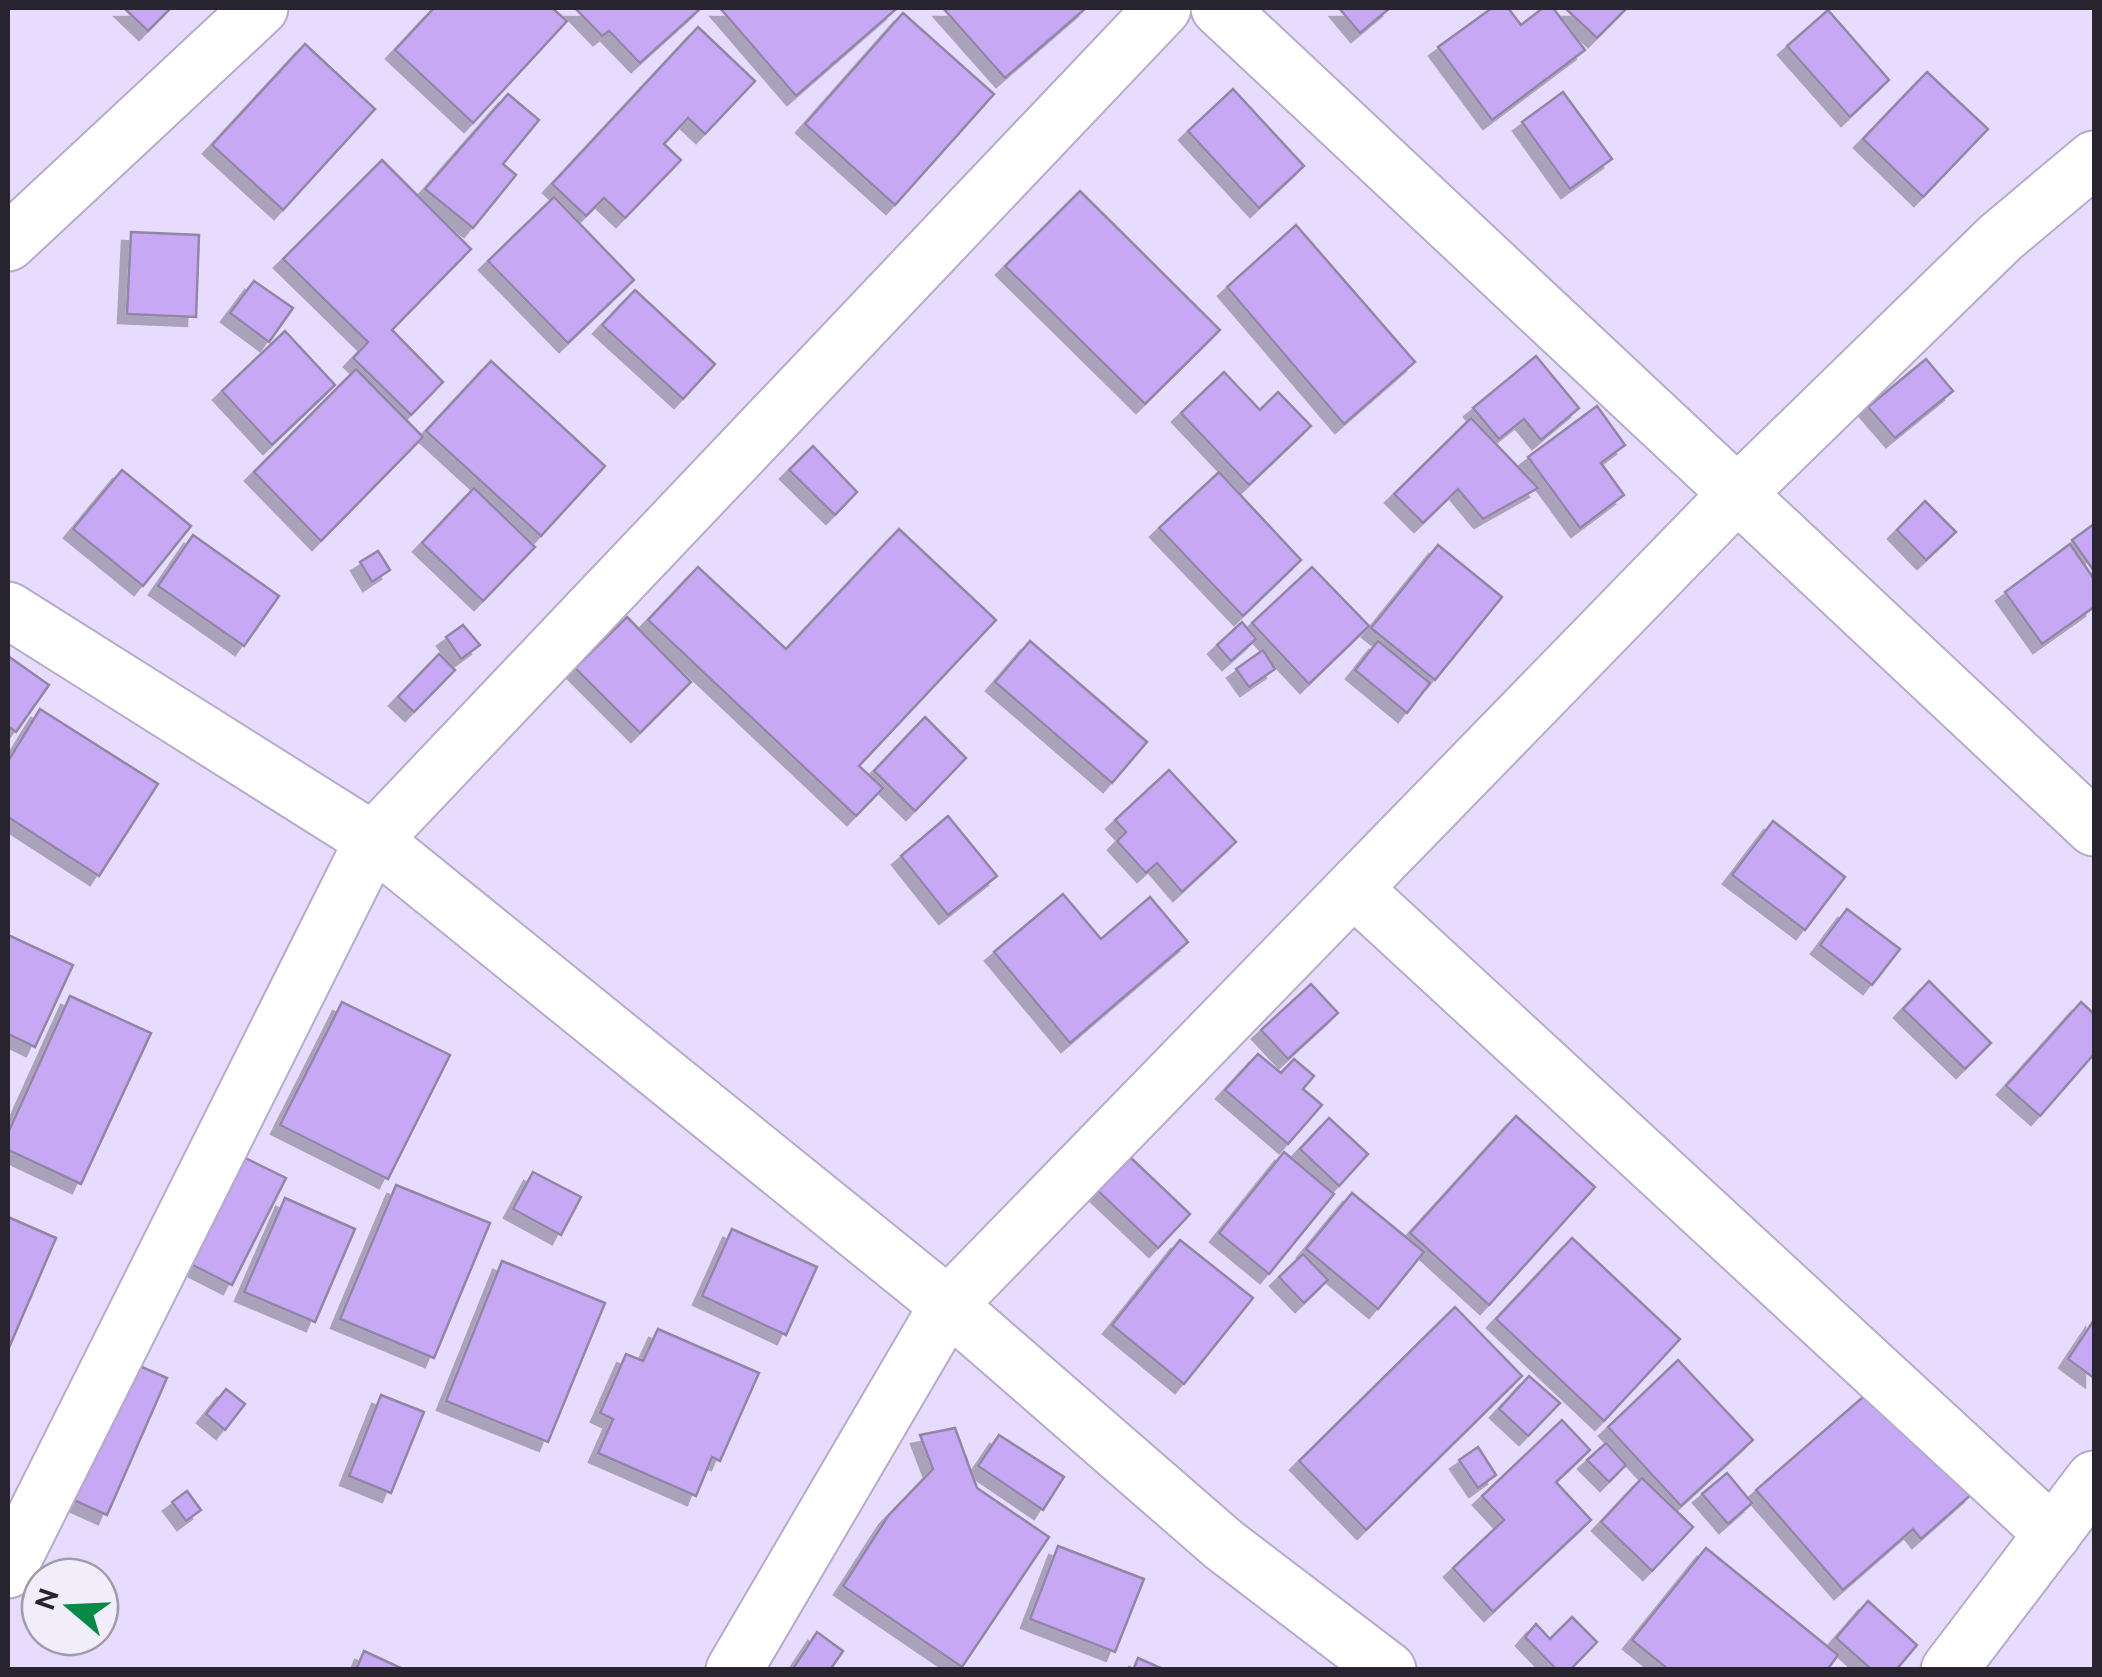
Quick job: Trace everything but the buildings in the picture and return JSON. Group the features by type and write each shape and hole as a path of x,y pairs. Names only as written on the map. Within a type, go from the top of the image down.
{"street":[{"path":"8,243 260,8"},
{"path":"8,1570 373,840 1163,8"},
{"path":"1220,8 2094,828"},
{"path":"734,1670 948,1305 1356,890 1739,492 2001,237 2094,159"},
{"path":"8,610 373,840 948,1305 1224,1545 1388,1670"},
{"path":"1356,890 2053,1534"},
{"path":"1949,1670 2094,1480"}]}
